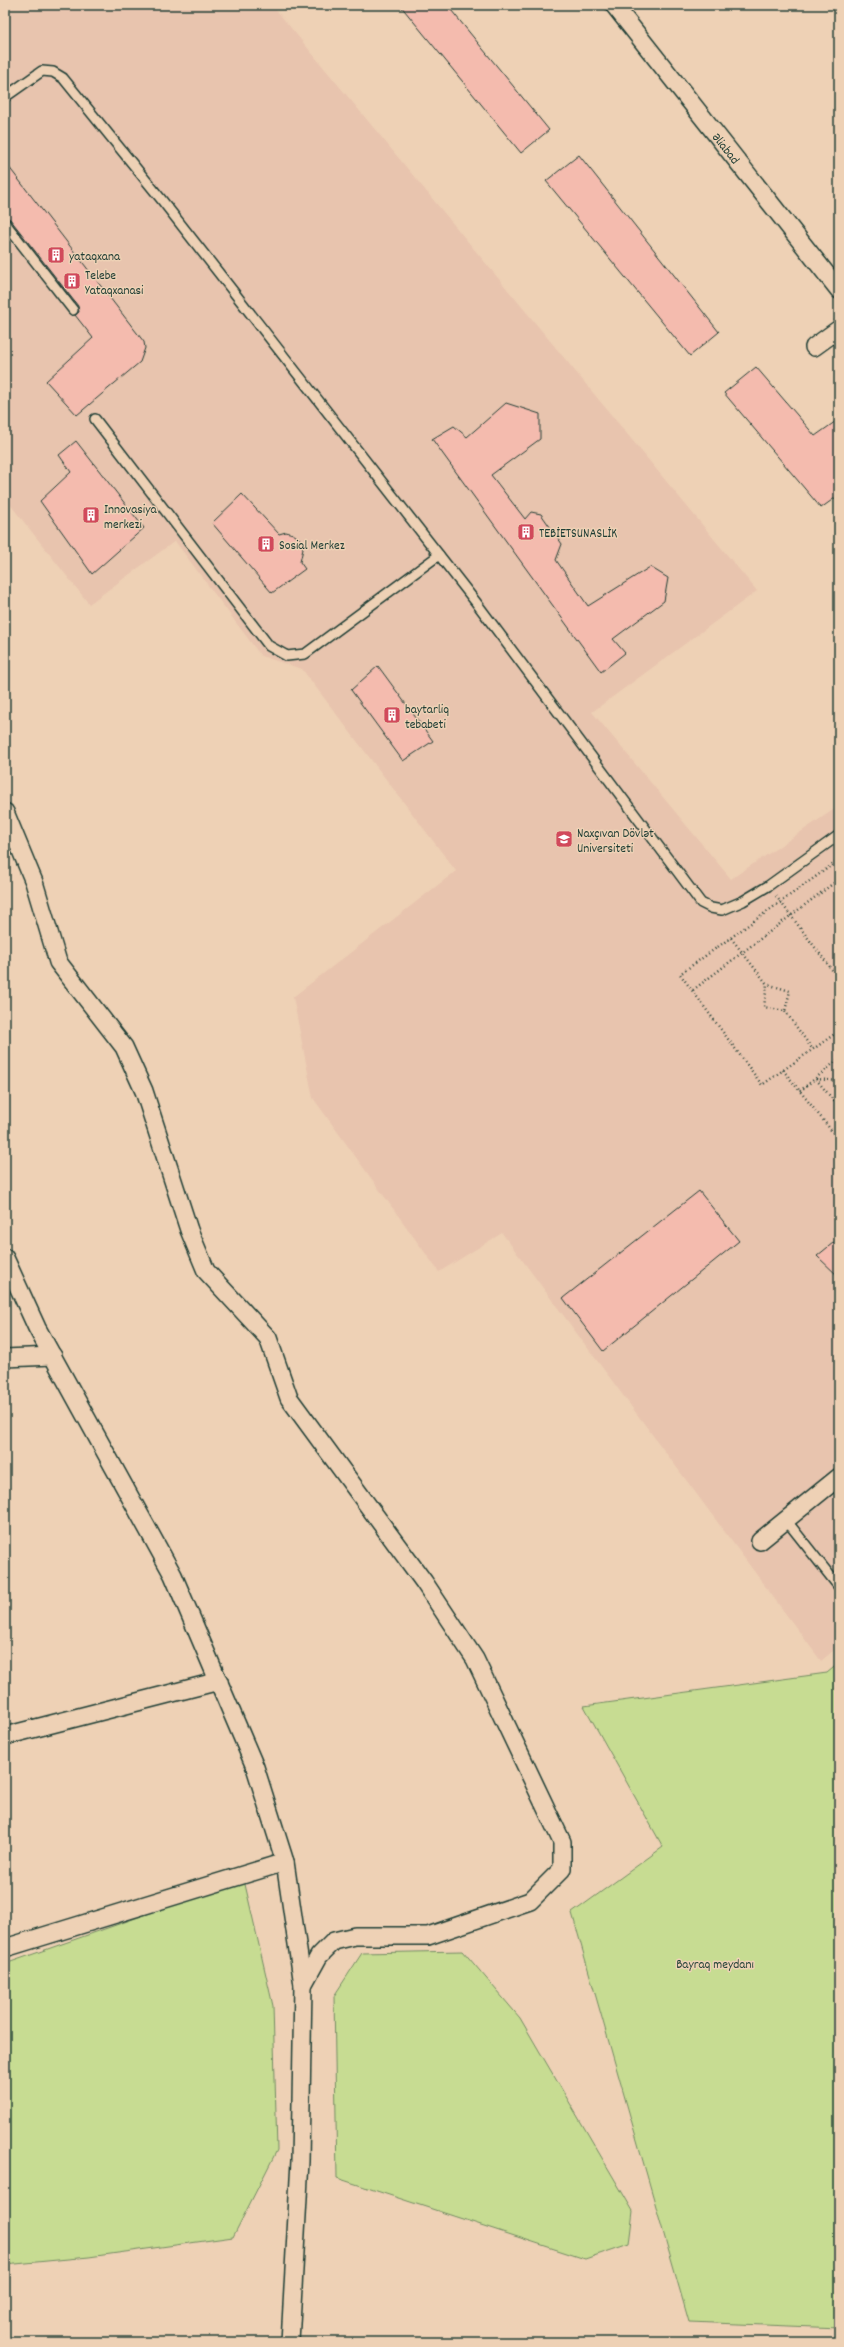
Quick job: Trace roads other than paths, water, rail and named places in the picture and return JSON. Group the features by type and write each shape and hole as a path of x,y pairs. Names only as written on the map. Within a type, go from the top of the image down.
{"street":[{"name":"Əliabad","path":"614,5 839,290"},
{"path":"814,347 839,329"},
{"path":"5,812 34,882 58,962 124,1047 144,1090 190,1230 206,1271 268,1338 289,1398 424,1582 475,1659 562,1842 562,1869 530,1901 428,1936 356,1936 334,1942 319,1956 303,1985"},
{"path":"5,1258 37,1328 173,1575 255,1767 285,1862 303,1985 300,2161 290,2342"},
{"path":"5,1358 53,1356"},
{"path":"760,1541 839,1477"},
{"path":"5,1736 219,1681"},
{"path":"5,1948 285,1862"}],"lane":[{"path":"5,97 42,71 53,72 63,78 161,199 439,555 701,903 712,908 722,910 743,901 768,886 839,835"},
{"path":"5,223 73,310"},
{"path":"95,419 269,646 287,656 305,654 439,555"},
{"path":"786,1520 839,1587"}],"place":[{"name":"yataqxana","path":"56,255"},
{"name":"Telebe Yataqxanasi","path":"72,281"},
{"name":"Innovasiya merkezi","path":"91,515"},
{"name":"TEBİETSUNASLİK","path":"526,532"},
{"name":"Sosial Merkez","path":"266,544"},
{"name":"baytarliq tebabeti","path":"392,715"},
{"name":"Naxçıvan Dövlət Universiteti","path":"564,839"}],"park label":[{"name":"Bayraq meydanı","path":"715,1963"}]}
